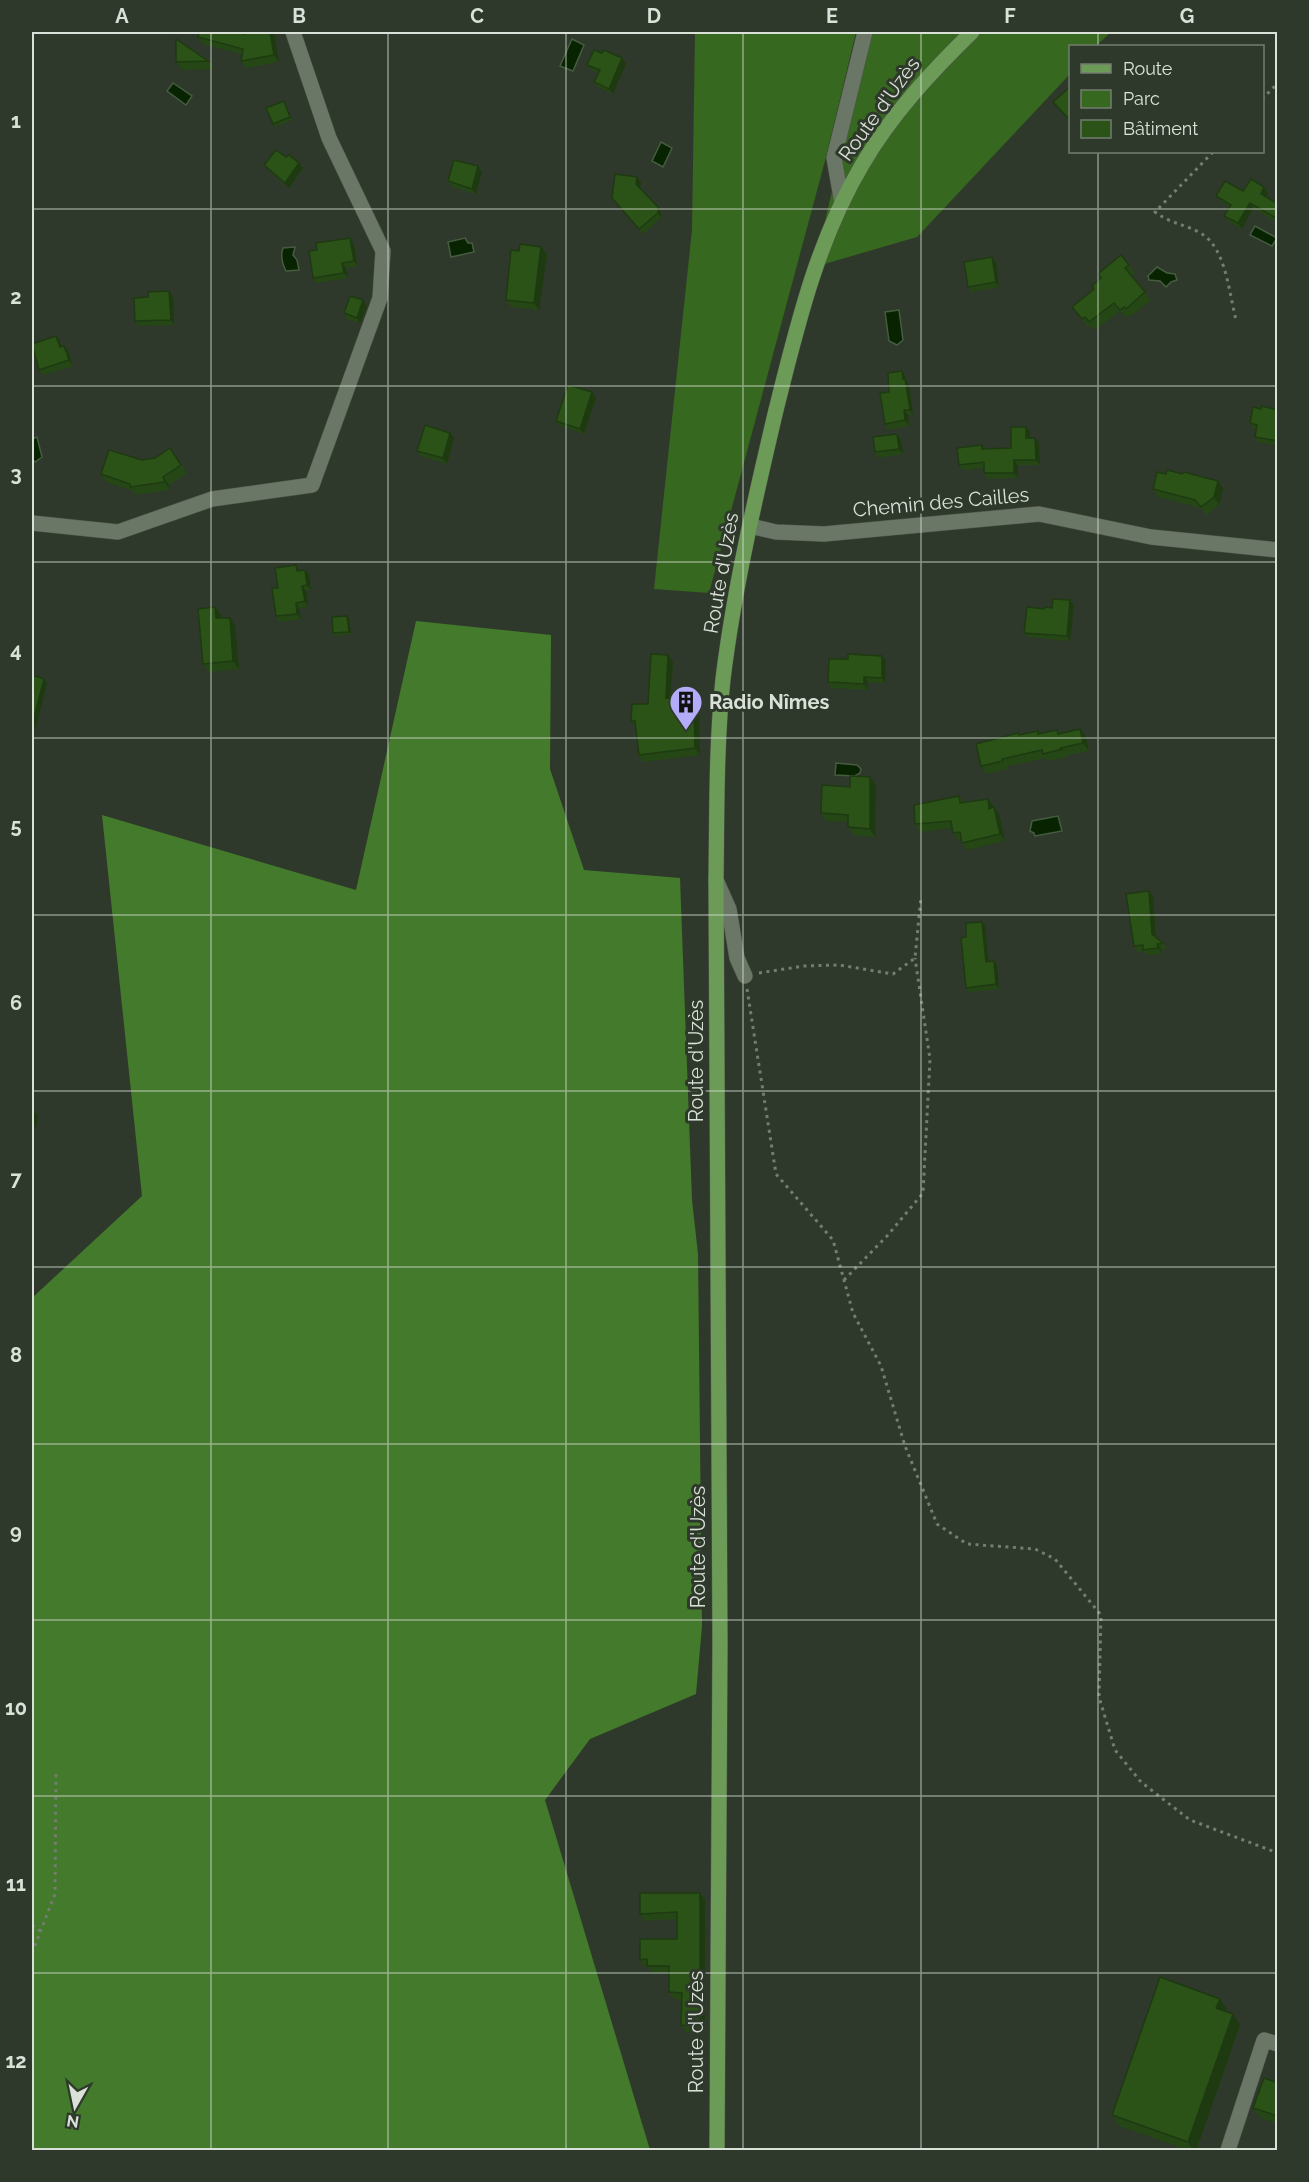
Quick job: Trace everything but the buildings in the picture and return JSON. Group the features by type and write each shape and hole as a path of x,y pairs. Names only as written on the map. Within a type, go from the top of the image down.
{"main road":[{"name":"Route d'Uzès","path":"717,2151 720,1643 716,880 718,761 723,679 750,526 797,322 814,267 842,203 862,165 895,117 931,72 972,32"}],"street":[{"path":"32,523 118,532 212,499 312,485 380,298 383,251 329,138 293,32"},
{"path":"842,203 834,158 865,32"},
{"name":"Chemin des Cailles","path":"750,526 776,531 824,534 1039,514 1151,537 1278,550"},
{"path":"716,880 729,909 737,958 746,976"},
{"path":"1233,2149 1264,2040 1278,2044"}],"path":[{"path":"1264,98 1278,83"},
{"path":"1212,153 1155,212 1168,222 1200,233 1214,244 1220,256 1236,320"},
{"path":"844,1280 887,1236 922,1193 930,1059 915,958 921,897"},
{"path":"915,958 893,974 839,965 804,966 746,976 776,1174 833,1240 853,1313 881,1366 905,1446 937,1524 967,1544 1035,1549 1055,1558 1101,1615 1099,1697 1115,1750 1141,1782 1190,1820 1278,1853"},
{"path":"32,1953 55,1894 56,1773"},
{"path":"32,1925 40,1931"}],"green space":[{"path":"695,32 856,32 826,157 709,593 654,589 692,230"},
{"path":"870,32 1111,32 1097,45 1069,45 1069,75 917,237 814,267"},
{"path":"416,621 551,635 550,769 584,870 680,878 692,1200 698,1254 702,1626 696,1694 590,1739 545,1800 650,2150 32,2150 32,1298 142,1196 102,815 356,890"}],"shaded area":[{"path":"572,39 584,45 573,71 560,66"},
{"path":"173,83 192,96 186,105 167,91"},
{"path":"661,142 672,148 663,167 652,161"},
{"path":"1255,226 1277,238 1272,246 1250,235"},
{"path":"465,238 468,243 472,243 474,252 451,257 448,242"},
{"path":"295,247 293,255 297,260 299,270 286,271 282,259 283,248"},
{"path":"1157,267 1167,273 1175,274 1177,280 1166,287 1160,281 1149,280 1148,276"},
{"path":"899,310 903,340 897,345 889,341 885,312"},
{"path":"37,437 42,457 35,462 32,459 32,439"},
{"path":"836,763 857,765 861,769 860,773 855,776 835,775"},
{"path":"1058,816 1062,831 1035,836 1030,831 1032,821"}],"place":[{"name":"Radio Nîmes","path":"686,731"}]}
